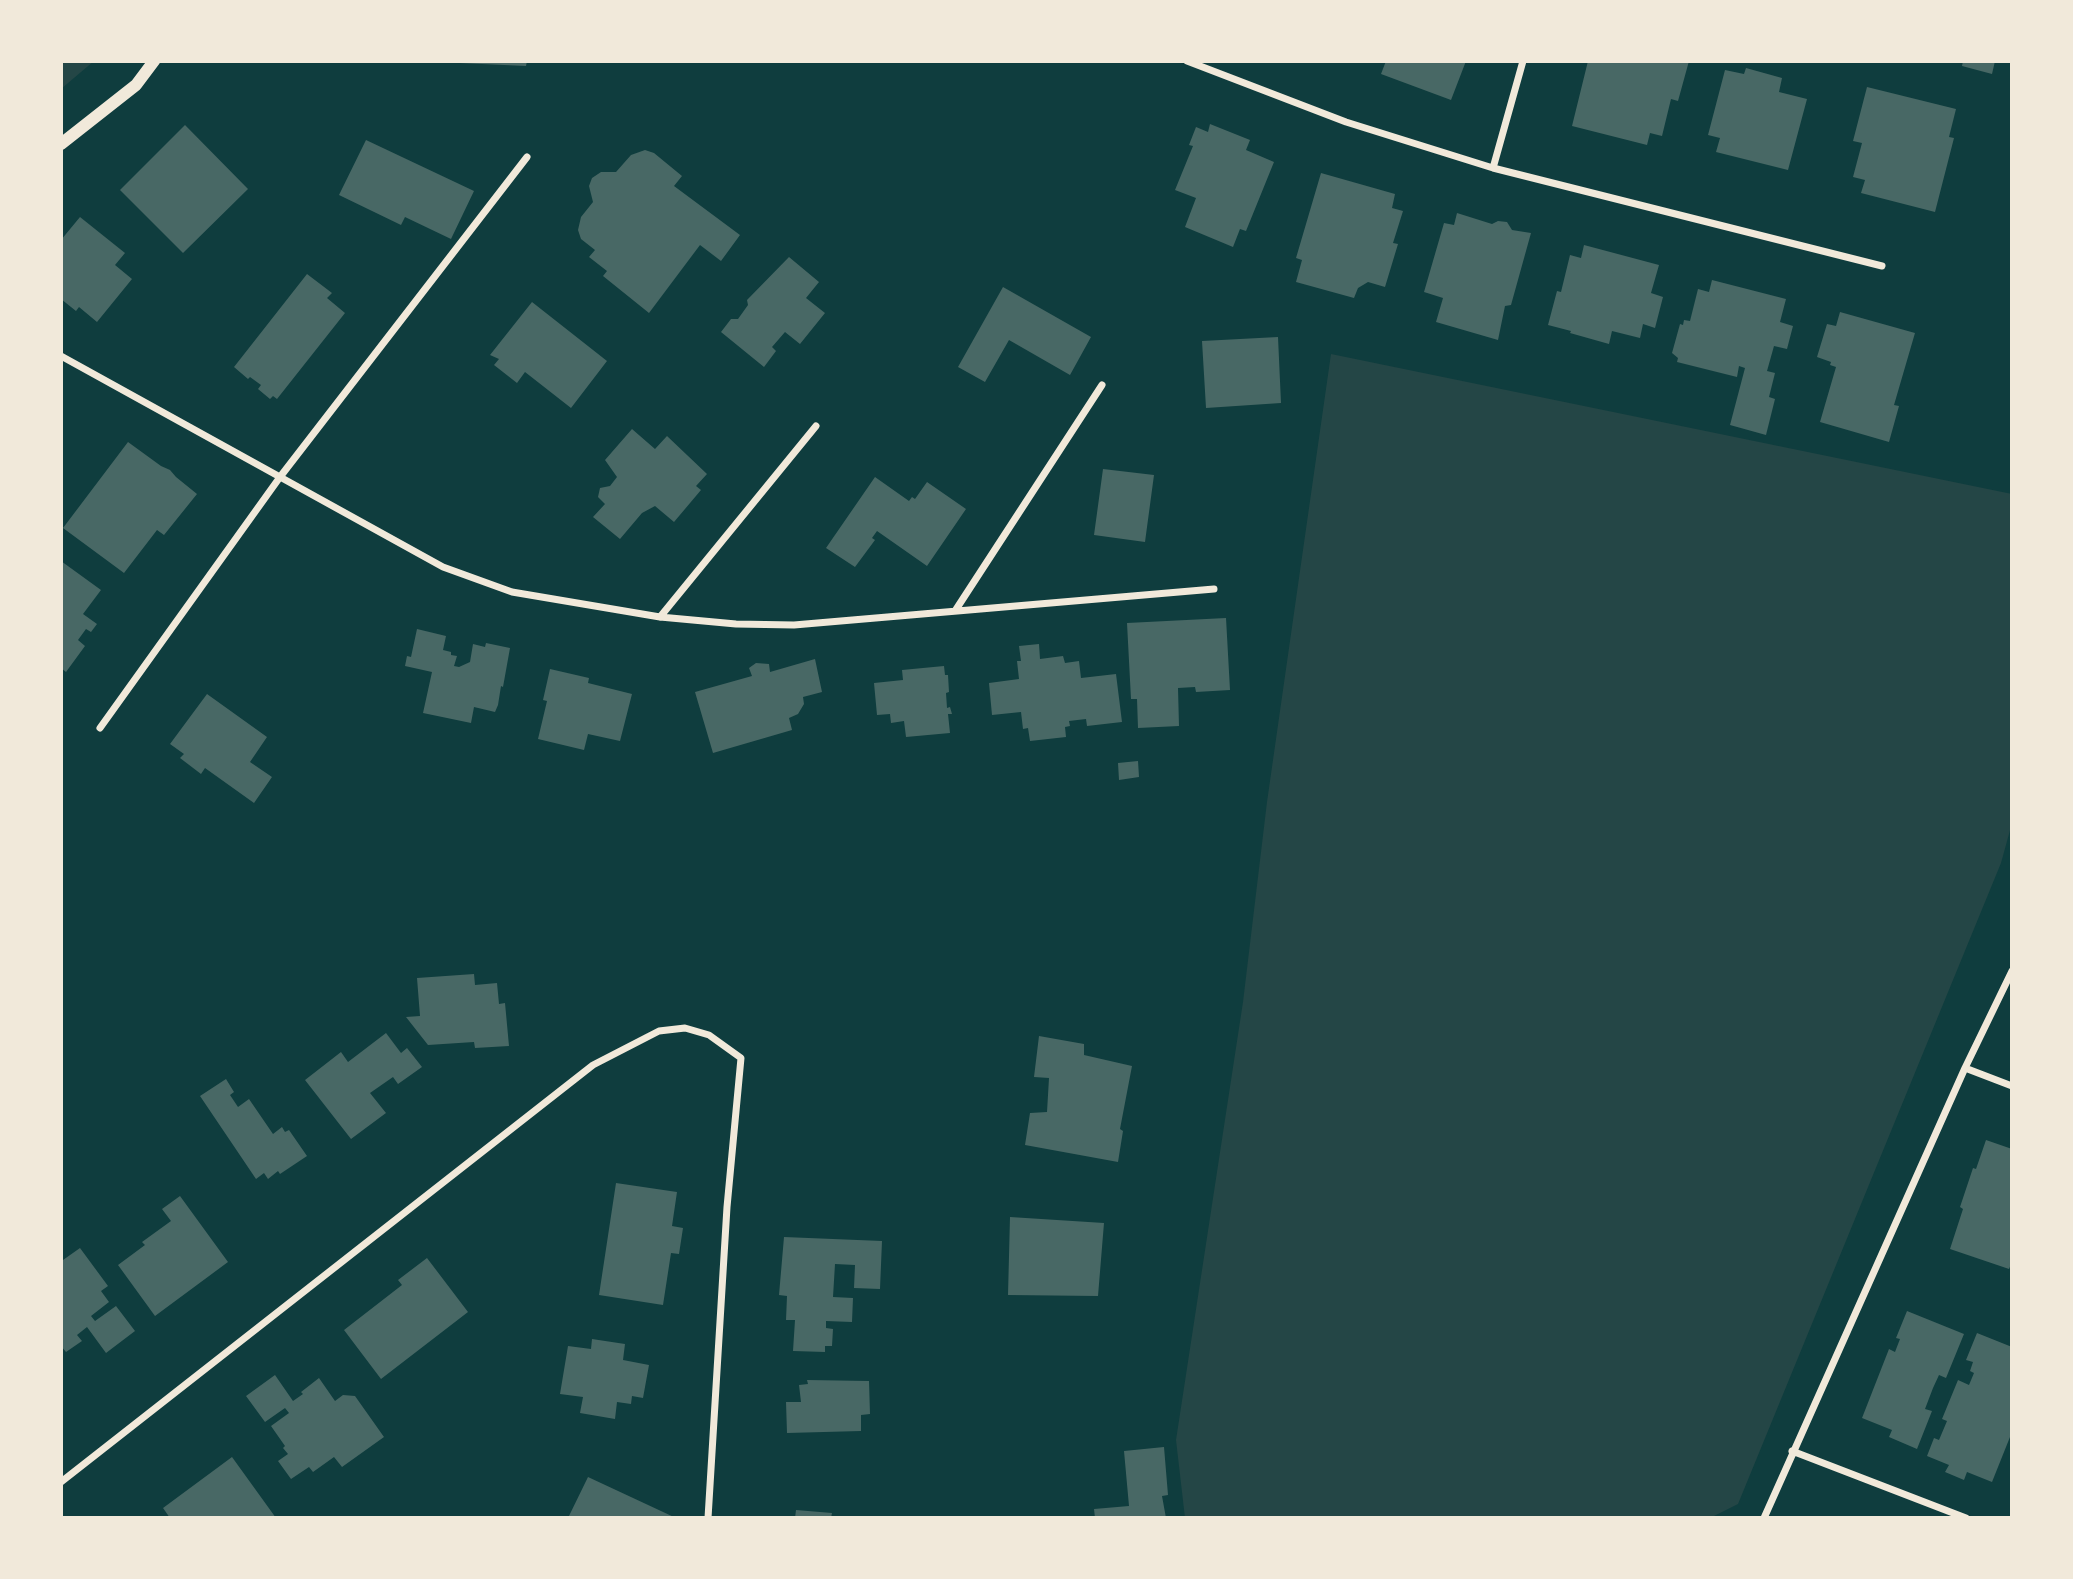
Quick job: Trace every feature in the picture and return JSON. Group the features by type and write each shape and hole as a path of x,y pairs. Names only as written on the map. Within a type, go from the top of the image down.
{"street":[{"path":"61,144 136,85 154,61"},
{"path":"1187,61 1346,122 1493,168 1882,266"},
{"path":"1493,168 1523,61"},
{"path":"100,729 280,477 527,157"},
{"path":"61,356 443,567 512,592 660,617 736,624 794,625 1214,589"},
{"path":"955,611 1102,385"},
{"path":"660,617 817,426"},
{"path":"1764,1518 1965,1068 2012,971"},
{"path":"61,1482 593,1065 659,1031 685,1028 709,1035 741,1058 727,1207 708,1518"},
{"path":"1965,1068 2012,1086"},
{"path":"1792,1451 1966,1518"}],"shaded area":[{"path":"61,61 94,61 61,89"},
{"path":"1331,354 2012,494 2012,823 2001,863 1738,1504 1710,1518 1185,1518 1176,1440 1243,1002 1267,802"}],"building":[{"path":"460,61 527,61 526,66"},
{"path":"1386,61 1466,61 1451,100 1381,74"},
{"path":"1588,61 1689,61 1678,101 1671,99 1662,136 1650,133 1647,145 1572,126"},
{"path":"1963,61 1995,61 1992,74 1962,66"},
{"path":"1746,68 1782,78 1779,92 1807,99 1788,170 1716,152 1720,138 1708,135 1725,70 1744,74"},
{"path":"1867,87 1956,109 1949,137 1954,138 1935,212 1861,193 1865,180 1853,177 1862,143 1853,141"},
{"path":"1210,124 1250,140 1246,150 1274,162 1246,231 1240,229 1233,247 1185,227 1196,198 1175,190 1193,146 1189,145 1196,127 1208,132"},
{"path":"185,125 248,189 183,253 120,190"},
{"path":"366,140 474,191 451,239 405,217 401,225 339,195"},
{"path":"645,150 654,153 682,176 674,186 740,235 721,261 700,245 649,313 603,276 607,271 589,257 595,250 581,239 578,230 581,217 593,202 589,186 592,178 601,172 616,172 631,155"},
{"path":"1321,173 1395,194 1392,208 1403,211 1393,243 1398,244 1385,287 1368,282 1358,288 1354,298 1296,282 1302,260 1296,258"},
{"path":"1457,213 1492,224 1498,221 1507,222 1512,230 1531,233 1511,305 1505,306 1498,340 1436,322 1443,298 1424,292 1444,223 1454,225"},
{"path":"80,217 125,253 115,265 132,279 97,322 79,307 76,311 61,299 61,240"},
{"path":"1584,245 1659,265 1651,293 1663,297 1655,328 1643,324 1640,338 1612,331 1609,344 1548,325 1557,291 1561,292 1570,255 1581,258"},
{"path":"789,257 819,282 806,298 825,313 800,344 785,332 772,347 776,351 764,367 721,332 731,319 738,319 748,305 747,300"},
{"path":"307,274 332,293 327,298 345,313 277,399 273,396 270,399 258,389 261,385 250,377 248,379 234,367"},
{"path":"1712,280 1786,299 1780,322 1793,326 1787,349 1774,346 1767,371 1775,373 1769,397 1775,399 1766,435 1730,425 1745,368 1739,366 1737,377 1677,362 1678,358 1672,353 1680,324 1683,325 1684,320 1690,321 1698,289 1709,292"},
{"path":"1003,287 1091,337 1070,375 1009,340 985,382 958,367"},
{"path":"532,302 607,361 571,408 525,372 517,383 494,365 499,359 490,355"},
{"path":"1840,312 1915,333 1894,405 1899,406 1889,442 1820,422 1836,367 1817,357 1827,324 1836,326"},
{"path":"1278,337 1281,403 1206,408 1202,341"},
{"path":"632,429 655,449 667,436 707,474 696,486 701,490 674,522 655,506 642,513 620,539 593,517 605,504 598,497 600,488 610,486 617,477 605,460"},
{"path":"128,442 170,470 197,494 164,535 157,530 124,573 63,528"},
{"path":"1103,469 1154,475 1145,542 1094,535"},
{"path":"875,477 909,501 912,497 915,499 927,482 966,509 927,566 877,531 872,538 875,540 855,567 826,548"},
{"path":"61,561 101,590 83,614 97,624 91,632 86,629 78,640 85,646 66,672 61,668"},
{"path":"1226,618 1230,690 1196,692 1195,687 1178,688 1179,726 1138,728 1137,699 1131,699 1127,623"},
{"path":"417,629 446,636 443,650 457,656 454,666 459,667 470,662 473,644 485,647 486,643 510,648 495,712 474,707 471,723 423,713 432,672 405,666 407,656 411,657"},
{"path":"1039,644 1040,659 1063,656 1065,663 1079,661 1081,678 1116,674 1122,722 1087,726 1086,719 1069,721 1070,726 1065,727 1066,737 1030,741 1028,728 1023,729 1021,712 992,715 989,683 1019,679 1019,646"},
{"path":"815,659 822,692 803,697 804,704 798,714 789,718 792,730 713,753 695,692 752,676 749,668 756,663 769,664 770,672"},
{"path":"944,666 945,675 948,675 947,708 950,707 952,714 948,714 950,733 906,737 904,721 891,723 890,714 877,715 874,683 903,680 902,670"},
{"path":"550,669 589,678 588,683 632,694 620,741 588,734 584,750 538,739 547,701 543,700"},
{"path":"207,694 267,737 250,762 272,777 254,803 205,768 201,774 180,758 184,754 170,744"},
{"path":"1138,761 1139,777 1119,780 1118,763"},
{"path":"474,974 475,985 497,983 499,1004 505,1003 509,1046 475,1048 474,1042 428,1045 406,1017 420,1016 417,978"},
{"path":"386,1033 401,1053 407,1048 422,1067 398,1084 393,1077 370,1093 386,1113 351,1139 305,1080 341,1052 348,1062"},
{"path":"1039,1036 1084,1044 1084,1055 1132,1066 1120,1129 1123,1131 1118,1162 1025,1145 1030,1113 1047,1112 1049,1078 1034,1077"},
{"path":"226,1079 234,1092 230,1095 238,1107 249,1099 273,1134 282,1127 285,1132 289,1130 307,1156 280,1174 278,1171 268,1179 264,1173 256,1179 200,1096"},
{"path":"1986,1140 2012,1149 2012,1262 2009,1269 1950,1249 1963,1209 1960,1207"},
{"path":"616,1183 677,1192 672,1226 683,1228 679,1254 671,1253 663,1305 599,1295"},
{"path":"180,1196 228,1262 155,1316 118,1265 145,1245 142,1242 171,1221 162,1209"},
{"path":"1010,1217 1104,1223 1098,1296 1008,1295"},
{"path":"784,1237 882,1241 880,1289 854,1288 855,1265 835,1264 833,1297 853,1298 852,1322 826,1321 826,1328 833,1329 832,1346 825,1346 825,1352 793,1351 795,1320 786,1320 787,1296 779,1295"},
{"path":"80,1248 108,1286 101,1291 109,1302 91,1316 95,1321 116,1306 135,1331 106,1353 87,1327 77,1335 82,1341 66,1352 61,1346 61,1258 63,1260"},
{"path":"427,1258 468,1312 381,1379 344,1330 402,1285 398,1280"},
{"path":"1907,1311 1964,1334 1946,1378 1939,1375 1933,1388 1925,1409 1932,1411 1917,1449 1889,1437 1892,1430 1862,1418 1889,1349 1895,1352 1900,1339 1896,1338"},
{"path":"1977,1333 2012,1347 2012,1432 1992,1482 1967,1472 1964,1480 1945,1472 1949,1465 1927,1456 1934,1438 1939,1440 1947,1421 1942,1419 1958,1380 1969,1385 1974,1373 1970,1371 1973,1362 1966,1360"},
{"path":"592,1339 625,1344 623,1360 649,1365 643,1398 632,1396 631,1404 617,1402 615,1419 580,1413 583,1397 560,1394 568,1346 591,1349"},
{"path":"275,1375 293,1401 319,1378 335,1401 343,1395 355,1396 384,1437 342,1467 334,1457 313,1472 309,1467 291,1479 278,1461 288,1454 283,1448 285,1446 271,1426 289,1413 285,1408 265,1422 246,1396"},
{"path":"807,1380 869,1381 870,1414 861,1415 861,1431 787,1433 786,1402 801,1402 799,1385 808,1384"},
{"path":"1164,1447 1168,1495 1162,1496 1166,1518 1095,1518 1094,1509 1129,1506 1124,1451"},
{"path":"232,1457 276,1518 170,1518 163,1508"},
{"path":"588,1477 676,1518 568,1518"},
{"path":"796,1510 832,1513 831,1518 795,1518"}]}
